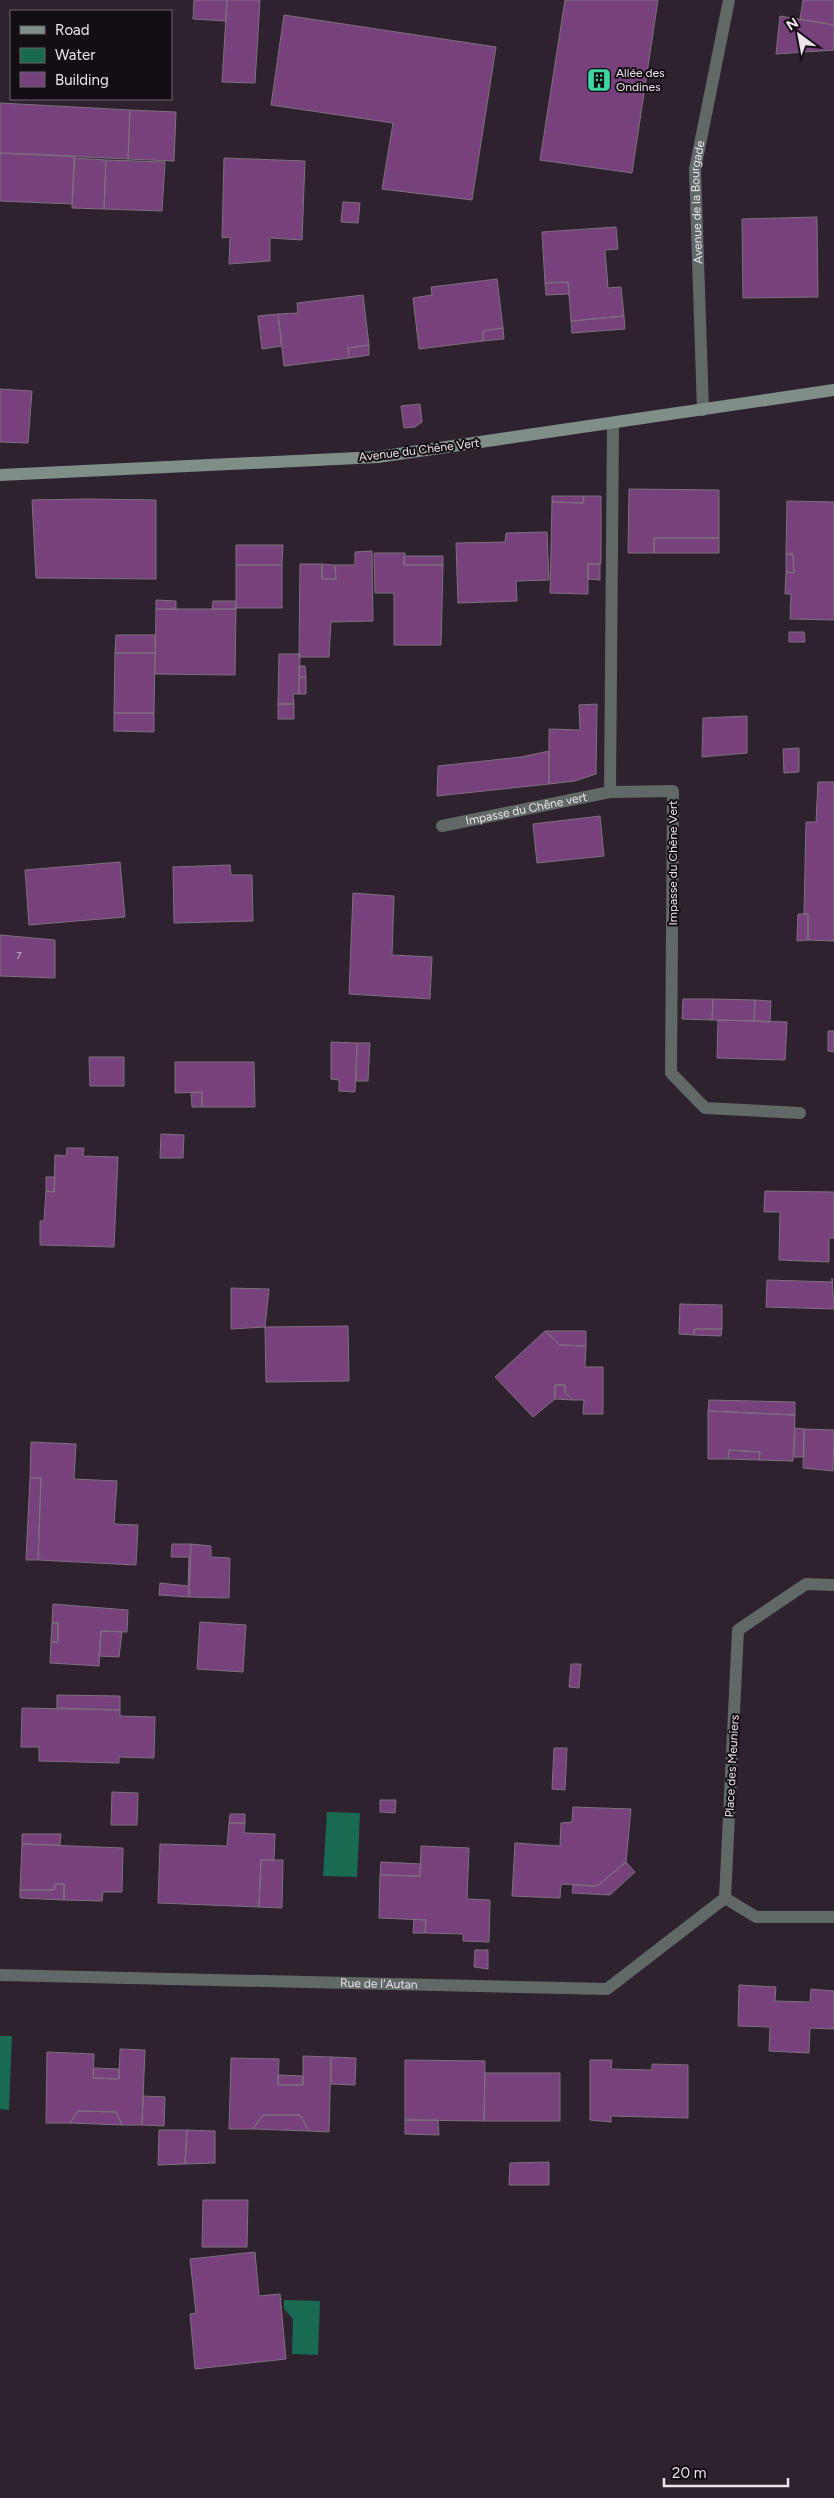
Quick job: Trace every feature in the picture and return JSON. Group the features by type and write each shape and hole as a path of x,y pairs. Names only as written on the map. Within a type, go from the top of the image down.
{"main road":[{"name":"Avenue du Chêne Vert","path":"0,475 378,457 834,390"}],"street":[{"name":"Avenue de la Bourgade","path":"702,410 695,169 729,0"},
{"path":"610,792 613,423"},
{"name":"Impasse du Chêne vert","path":"442,826 610,792"},
{"name":"Impasse du Chêne Vert","path":"610,792 674,792 671,1073 705,1108 800,1113"},
{"name":"Place des Meuniers","path":"725,1898 738,1630 806,1584 834,1585"},
{"path":"725,1898 756,1917 834,1918"},
{"name":"Rue de l'Autan","path":"0,1975 607,1989 725,1898"}],"water":[{"path":"327,1812 360,1813 357,1877 323,1876"},
{"path":"0,2036 12,2036 9,2110 0,2109"},
{"path":"284,2300 320,2301 318,2355 292,2354 293,2319 284,2309"}],"building":[{"path":"194,0 227,0 226,21 193,19"},
{"path":"227,0 260,0 255,83 222,82"},
{"name":"Allée des Ondines","path":"565,0 658,0 632,173 540,160"},
{"path":"803,0 834,0 834,25 800,19"},
{"path":"284,15 496,47 472,200 382,189 393,123 271,105"},
{"path":"780,16 834,25 834,50 776,54"},
{"path":"0,103 130,110 128,159 0,153"},
{"path":"130,110 176,112 174,161 128,159"},
{"path":"0,153 75,156 72,204 0,201"},
{"path":"74,158 106,160 104,209 72,208"},
{"path":"224,158 305,161 302,240 270,238 270,261 229,264 230,237 222,238"},
{"path":"106,160 165,162 162,211 104,209"},
{"path":"343,202 360,203 358,223 341,222"},
{"path":"817,217 818,297 743,298 742,219"},
{"path":"616,227 618,249 605,250 608,288 621,287 624,316 571,321 568,282 545,283 542,232"},
{"path":"497,279 503,328 483,331 483,341 419,349 413,298 432,295 431,287"},
{"path":"568,282 569,294 546,295 545,283"},
{"path":"363,295 369,345 348,348 349,358 284,366 278,314 298,313 297,303"},
{"path":"278,314 282,346 262,349 258,316"},
{"path":"624,316 625,329 572,333 571,321"},
{"path":"503,328 504,339 483,341 483,331"},
{"path":"369,345 369,355 349,358 348,348"},
{"path":"0,389 32,391 28,443 0,442"},
{"path":"420,404 422,422 415,427 404,428 401,406"},
{"path":"629,489 719,490 719,538 654,538 654,553 628,553"},
{"path":"552,496 584,496 583,503 552,502"},
{"path":"584,496 601,496 601,564 588,564 588,594 550,593 552,502 583,503"},
{"path":"32,500 156,500 156,579 36,578"},
{"path":"787,501 834,502 834,620 790,619 791,594 785,594 786,572 794,573 793,554 786,554"},
{"path":"547,532 549,580 516,581 517,601 458,603 456,543 505,542 506,533"},
{"path":"654,538 719,538 719,553 654,553"},
{"path":"236,545 283,545 282,565 236,565"},
{"path":"372,551 373,621 331,622 329,657 299,657 300,564 322,564 322,579 336,579 335,565 355,565 355,552"},
{"path":"374,553 405,553 404,565 443,565 441,645 394,645 394,593 375,593"},
{"path":"786,554 793,554 794,573 786,572"},
{"path":"404,556 443,556 443,565 404,565"},
{"path":"322,564 335,565 336,579 322,579"},
{"path":"588,564 600,564 600,580 588,579"},
{"path":"236,565 282,565 282,608 236,608"},
{"path":"156,600 176,601 176,609 156,609"},
{"path":"213,601 235,601 236,609 212,609"},
{"path":"156,609 236,609 235,675 155,674"},
{"path":"789,632 804,632 805,642 789,642"},
{"path":"116,635 155,635 155,653 115,653"},
{"path":"115,653 155,653 154,713 114,713"},
{"path":"279,654 300,654 299,694 293,694 294,704 278,704"},
{"path":"299,666 305,666 306,677 299,677"},
{"path":"299,677 306,677 306,694 299,694"},
{"path":"278,704 294,704 294,719 278,719"},
{"path":"597,704 596,774 575,781 549,784 549,729 580,730 579,705"},
{"path":"114,713 154,713 154,732 114,731"},
{"path":"747,716 747,753 702,757 703,718"},
{"path":"799,748 799,772 784,773 783,749"},
{"path":"549,751 549,784 437,796 438,766 521,757"},
{"path":"818,782 834,782 834,941 808,940 808,914 804,914 806,822 816,822"},
{"path":"600,816 604,856 537,863 533,824"},
{"path":"120,862 125,917 29,925 25,870"},
{"path":"230,865 231,875 252,875 253,921 174,923 173,867"},
{"path":"353,893 394,896 392,955 432,957 430,999 349,994"},
{"path":"798,914 808,914 808,940 797,941"},
{"path":"0,935 55,940 55,978 0,976"},
{"path":"683,999 713,999 712,1020 682,1019"},
{"path":"713,999 755,1000 754,1021 712,1020"},
{"path":"755,1000 771,1001 770,1022 754,1021"},
{"path":"718,1020 787,1022 785,1060 717,1058"},
{"path":"828,1031 834,1031 834,1052 828,1051"},
{"path":"331,1042 357,1043 355,1092 339,1091 339,1080 331,1079"},
{"path":"357,1043 370,1043 368,1081 356,1081"},
{"path":"89,1057 124,1057 124,1086 90,1086"},
{"path":"175,1062 254,1062 255,1107 202,1107 202,1092 175,1093"},
{"path":"202,1092 202,1107 192,1107 191,1093"},
{"path":"161,1134 184,1135 183,1158 160,1158"},
{"path":"67,1148 84,1148 83,1156 118,1157 114,1247 40,1245 40,1221 44,1221 46,1191 54,1192 55,1155 66,1156"},
{"path":"46,1177 55,1177 54,1192 46,1191"},
{"path":"765,1191 834,1192 834,1238 829,1238 829,1262 779,1260 780,1212 764,1212"},
{"path":"832,1278 834,1309 766,1307 767,1280 832,1282"},
{"path":"231,1288 269,1289 265,1327 231,1329"},
{"path":"680,1304 722,1305 722,1329 694,1329 694,1335 679,1334"},
{"path":"348,1326 349,1381 266,1382 265,1327"},
{"path":"694,1329 722,1329 721,1336 694,1335"},
{"path":"545,1331 560,1345 586,1346 585,1367 603,1367 603,1414 583,1414 584,1400 573,1400 565,1392 565,1385 555,1385 555,1399 533,1417 495,1377"},
{"path":"545,1331 586,1331 586,1346 560,1345"},
{"path":"555,1385 565,1385 565,1392 573,1400 555,1399"},
{"path":"709,1400 795,1402 795,1415 708,1411"},
{"path":"708,1411 795,1415 793,1461 759,1460 760,1452 729,1450 728,1459 708,1459"},
{"path":"795,1428 804,1429 804,1457 794,1457"},
{"path":"804,1429 834,1430 833,1471 803,1468"},
{"path":"31,1442 76,1444 74,1479 117,1481 114,1524 138,1525 136,1565 38,1560 41,1478 30,1478"},
{"path":"729,1450 760,1452 759,1460 728,1459"},
{"path":"30,1478 41,1478 38,1560 26,1560"},
{"path":"172,1544 191,1544 189,1597 159,1595 160,1583 188,1586 189,1557 171,1557"},
{"path":"191,1544 211,1546 211,1557 230,1558 229,1598 189,1597"},
{"path":"53,1604 128,1610 127,1632 101,1631 99,1666 50,1663 51,1642 58,1642 58,1623 52,1623"},
{"path":"200,1622 246,1625 243,1672 197,1669"},
{"path":"52,1623 58,1623 58,1642 51,1642"},
{"path":"101,1631 122,1632 119,1657 99,1656"},
{"path":"571,1664 581,1664 579,1688 569,1687"},
{"path":"57,1695 120,1696 120,1710 57,1708"},
{"path":"22,1708 120,1710 120,1716 155,1717 154,1758 119,1757 119,1763 39,1761 39,1747 21,1747"},
{"path":"554,1748 567,1748 565,1790 552,1789"},
{"path":"112,1792 138,1793 137,1825 111,1825"},
{"path":"380,1800 396,1800 395,1813 380,1812"},
{"path":"573,1807 631,1809 626,1862 597,1886 561,1884 560,1898 512,1896 515,1843 560,1846 561,1823 572,1822"},
{"path":"230,1814 245,1814 245,1823 229,1823"},
{"path":"229,1823 245,1823 244,1833 275,1834 274,1860 261,1860 259,1907 158,1903 160,1844 227,1846"},
{"path":"22,1834 61,1834 60,1845 22,1844"},
{"path":"22,1844 123,1848 122,1892 103,1892 102,1901 64,1900 64,1884 55,1884 54,1890 20,1890"},
{"path":"421,1846 469,1848 467,1899 490,1900 489,1942 463,1941 463,1934 425,1933 426,1920 379,1918 380,1875 420,1876"},
{"path":"261,1860 283,1860 282,1908 259,1907"},
{"path":"381,1862 421,1864 420,1876 380,1875"},
{"path":"626,1862 635,1872 610,1895 572,1893 573,1885 597,1886"},
{"path":"55,1884 64,1884 64,1900 20,1898 20,1890 54,1890"},
{"path":"414,1919 426,1920 425,1933 413,1933"},
{"path":"475,1950 488,1950 488,1969 474,1967"},
{"path":"739,1985 776,1987 775,2001 810,2002 811,1989 834,1991 834,2029 810,2028 809,2053 769,2051 770,2027 738,2026"},
{"path":"120,2049 145,2050 142,2125 122,2125 116,2112 78,2111 70,2123 46,2123 47,2052 94,2054 93,2078 119,2079"},
{"path":"303,2056 331,2057 329,2132 309,2131 300,2115 263,2115 253,2129 229,2129 231,2058 279,2059 278,2085 303,2085"},
{"path":"331,2057 356,2058 355,2085 331,2084"},
{"path":"405,2060 485,2061 484,2121 405,2120"},
{"path":"590,2060 612,2060 611,2069 652,2070 652,2064 688,2065 688,2118 611,2116 611,2122 590,2120"},
{"path":"94,2068 119,2069 119,2079 93,2078"},
{"path":"485,2073 560,2073 560,2121 484,2121"},
{"path":"278,2075 303,2076 303,2085 278,2085"},
{"path":"143,2096 165,2097 164,2126 142,2125"},
{"path":"78,2111 116,2112 122,2125 70,2123"},
{"path":"263,2115 300,2115 309,2131 253,2129"},
{"path":"405,2120 438,2120 439,2135 405,2134"},
{"path":"159,2130 187,2130 185,2164 158,2165"},
{"path":"187,2130 215,2131 215,2163 185,2164"},
{"path":"549,2162 549,2185 509,2185 510,2163"},
{"path":"203,2200 248,2200 247,2247 202,2247"},
{"path":"255,2252 259,2296 280,2294 286,2359 195,2369 190,2314 196,2313 190,2259"}],"place":[{"name":"Allée des Ondines","path":"599,80"}]}
